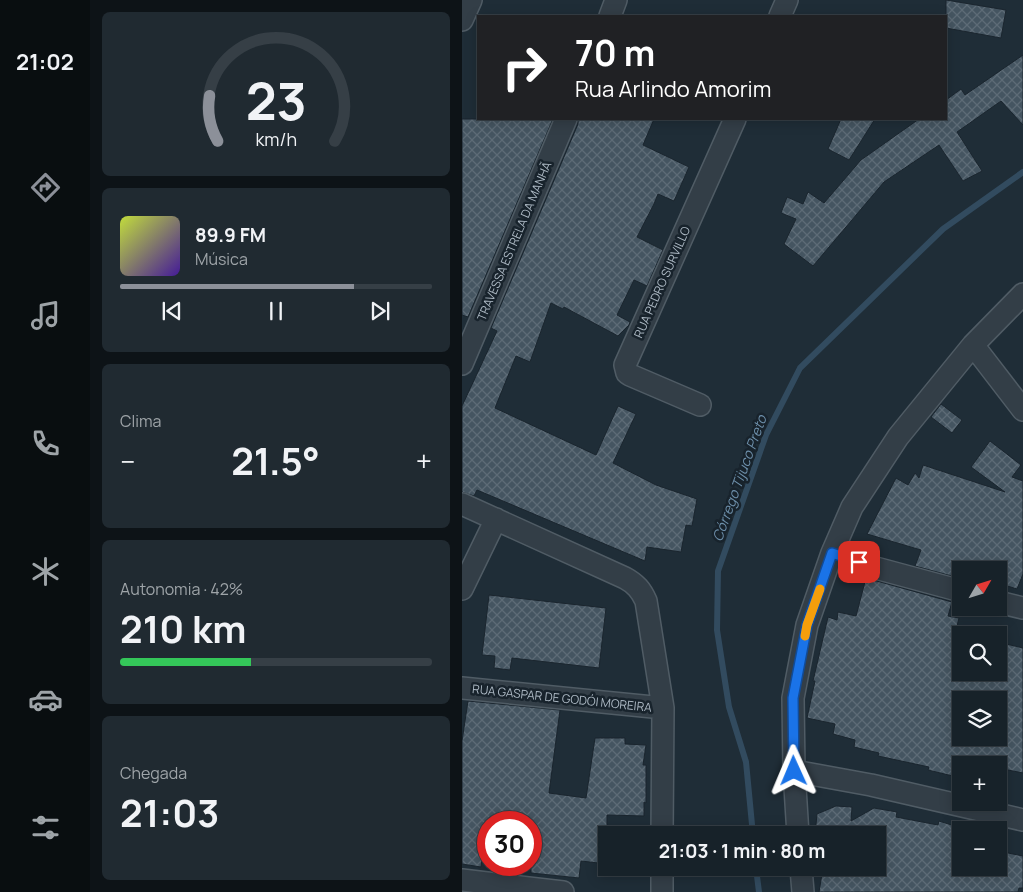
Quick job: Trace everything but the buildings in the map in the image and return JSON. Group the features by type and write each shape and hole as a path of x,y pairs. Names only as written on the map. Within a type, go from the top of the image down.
{"street":[{"path":"462,20 471,0"},
{"path":"610,15 616,0"},
{"path":"780,15 788,0"},
{"name":"TRAVESSA ESTRELA DA MANHÃ","path":"462,364 566,120"},
{"name":"RUA PEDRO SURVILLO","path":"700,405 630,375 627,373 625,365 734,120"},
{"path":"797,826 794,771 793,698 807,625 832,553 852,507 898,437 974,345 1022,294"},
{"path":"974,345 1022,410"},
{"path":"462,504 635,583 641,591 646,601 663,708 662,826"},
{"path":"462,589 496,519"},
{"path":"832,553 872,567 952,589"},
{"path":"1007,604 1022,608"},
{"name":"RUA GASPAR DE GODÓI MOREIRA","path":"462,688 663,708"},
{"path":"794,771 871,785 1022,820"},
{"path":"662,876 662,892"},
{"path":"802,876 803,892"},
{"path":"462,880 563,892"}],"waterway":[{"name":"Córrego Tijuco Preto","path":"752,826 746,762 729,707 717,630 718,571 766,435 800,368 943,229 1023,172"},
{"name":"Córrego Tijuco Preto","path":"757,876 759,892"}],"slow traffic":[{"path":"805,636 820,589"}],"route":[{"path":"794,771 793,698 807,625 832,553 859,562"}]}
